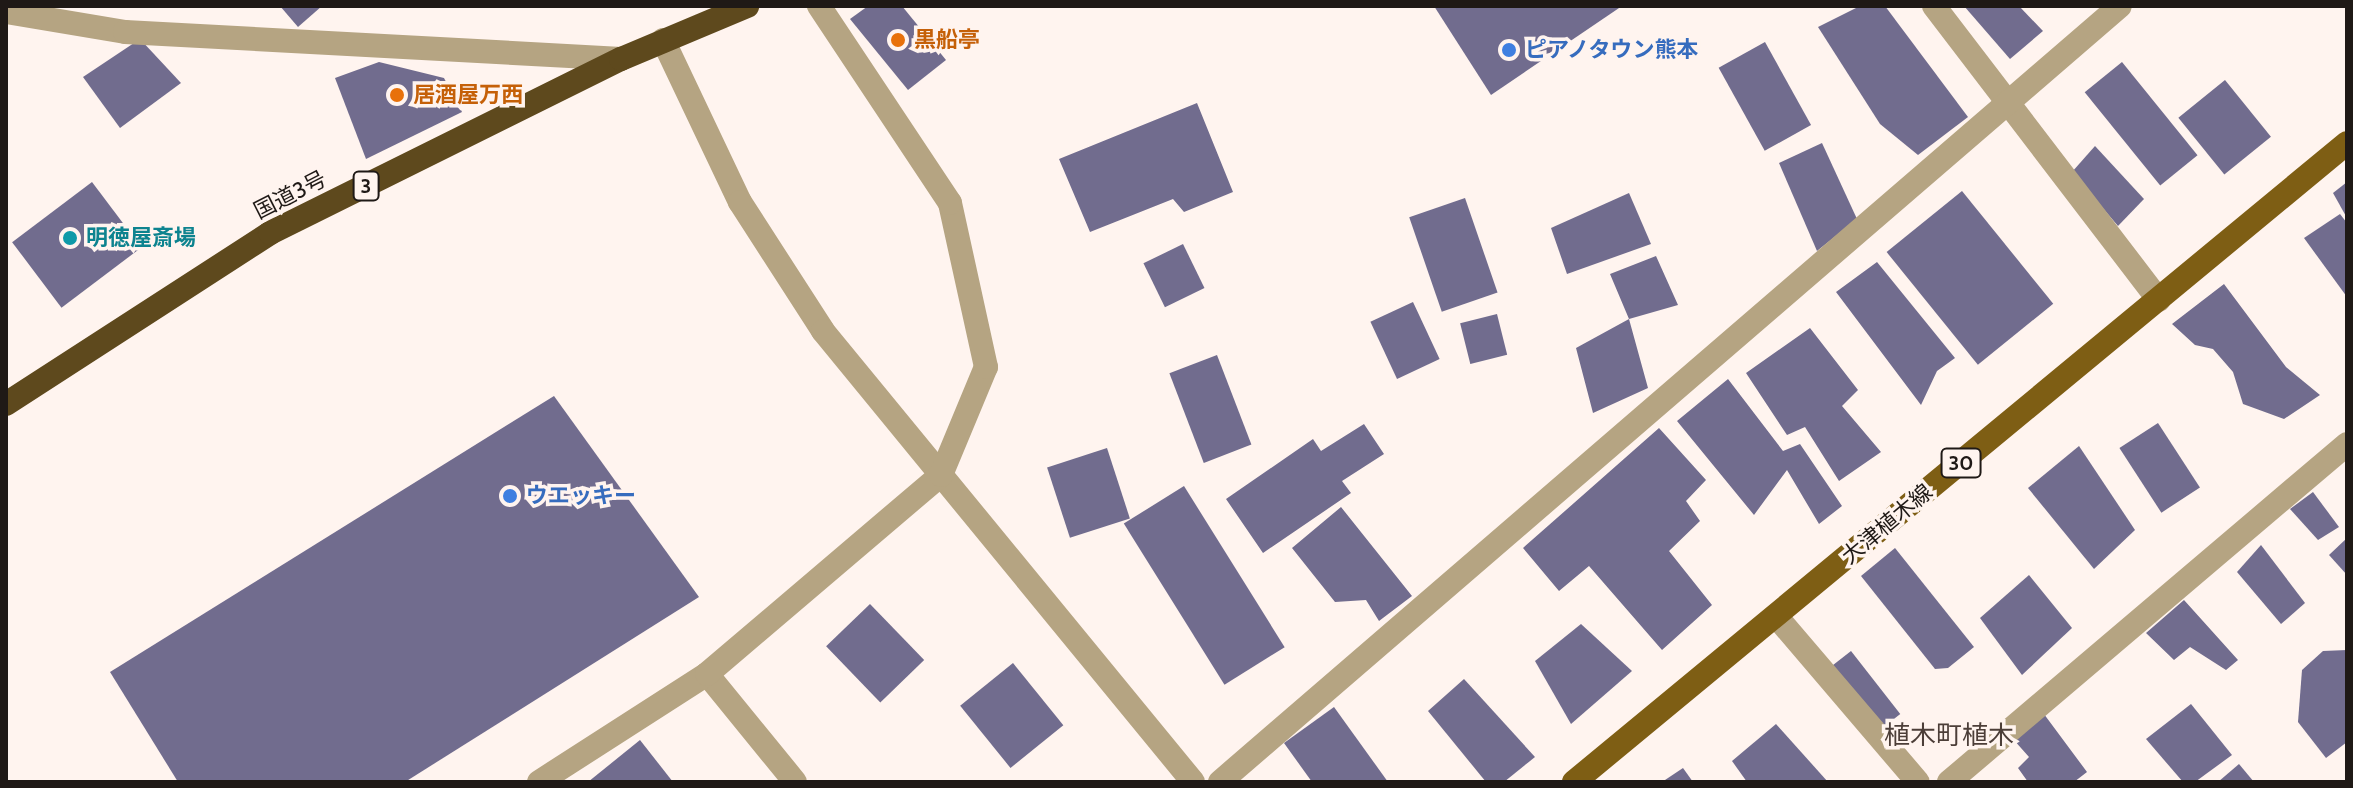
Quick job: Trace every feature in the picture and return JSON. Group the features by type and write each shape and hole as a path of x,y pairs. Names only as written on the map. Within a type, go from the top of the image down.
{"highway":[{"name":"国道3号","path":"6,404 270,233 621,59 747,6"}],"main road":[{"name":"大津植木線","path":"1574,782 2347,143"}],"street":[{"path":"539,782 707,674 941,475 986,367 950,203 819,6"},
{"path":"1934,6 2159,300"},
{"path":"1220,782 2120,6"},
{"path":"6,12 76,13 125,32 621,59"},
{"path":"663,40 740,202 823,331 1193,782"},
{"path":"1949,782 2343,455"},
{"path":"1776,616 1918,782"},
{"path":"707,674 795,782"}],"building":[{"path":"280,6 322,6 298,27"},
{"name":"黒船亭","path":"868,6 902,6 946,60 908,90 850,19"},
{"name":"ピアノタウン熊本","path":"1434,6 1622,6 1491,95"},
{"path":"1860,6 1885,6 1968,117 1918,155 1880,124 1818,27"},
{"path":"1964,6 2019,6 2043,31 2010,59"},
{"path":"140,39 181,83 120,128 83,77"},
{"path":"1765,42 1811,125 1765,151 1719,68"},
{"name":"居酒屋万西","path":"379,62 444,78 462,112 366,159 335,78"},
{"path":"2122,62 2198,155 2160,185 2085,92"},
{"path":"2225,80 2271,137 2224,174 2178,118"},
{"path":"1197,103 1233,192 1184,212 1173,199 1090,232 1059,159"},
{"path":"1822,143 1857,219 1817,251 1779,163"},
{"path":"2095,146 2144,199 2118,226 2072,172"},
{"name":"明徳屋斎場","path":"92,182 141,247 61,308 12,242"},
{"path":"2347,182 2347,218 2333,193"},
{"path":"1962,191 2053,304 1978,365 1887,252"},
{"path":"1629,193 1651,244 1567,274 1551,228"},
{"path":"1465,198 1498,293 1442,312 1409,217"},
{"path":"2340,214 2347,223 2347,297 2304,238"},
{"path":"1183,244 1204,288 1165,307 1143,263"},
{"path":"1656,256 1678,305 1629,319 1610,274"},
{"path":"1877,262 1955,358 1937,371 1921,405 1836,292"},
{"path":"2224,284 2286,367 2320,395 2284,419 2243,404 2233,372 2213,349 2195,345 2172,324"},
{"path":"1413,302 1440,359 1397,379 1370,322"},
{"path":"1497,314 1507,355 1470,364 1460,323"},
{"path":"1629,319 1648,388 1593,413 1576,348"},
{"path":"1810,328 1858,390 1842,406 1881,452 1839,481 1805,427 1787,435 1746,373"},
{"path":"1217,355 1251,445 1204,463 1169,373"},
{"path":"1728,379 1783,451 1800,444 1842,506 1819,524 1787,470 1754,515 1677,421"},
{"name":"ウエッキー","path":"554,396 699,597 405,782 178,782 110,672"},
{"path":"2158,423 2200,488 2161,513 2119,448"},
{"path":"1364,424 1384,454 1342,481 1351,493 1263,553 1226,499 1313,439 1321,451"},
{"path":"1659,428 1706,480 1686,501 1700,521 1669,551 1712,605 1662,650 1589,566 1559,591 1523,548"},
{"path":"2079,446 2135,530 2094,569 2028,488"},
{"path":"1107,448 1130,518 1070,538 1047,467"},
{"path":"1184,486 1285,647 1224,685 1124,524"},
{"path":"2313,492 2339,527 2318,540 2290,509"},
{"path":"1341,507 1412,596 1379,621 1366,600 1335,602 1292,548"},
{"path":"2347,538 2347,575 2329,555"},
{"path":"2261,545 2305,603 2281,624 2237,572"},
{"path":"1895,548 1974,647 1948,668 1935,669 1861,576"},
{"path":"2029,575 2072,628 2022,675 1980,618"},
{"path":"2184,600 2238,660 2226,670 2190,647 2174,660 2146,633"},
{"path":"870,604 924,660 880,702 826,646"},
{"path":"1581,624 1632,671 1571,724 1535,661"},
{"path":"2347,650 2347,742 2326,758 2298,722 2302,670 2323,651"},
{"path":"1851,651 1900,714 1880,730 1831,667"},
{"path":"1013,663 1063,725 1010,768 960,706"},
{"path":"1464,679 1535,757 1504,782 1486,782 1428,711"},
{"path":"2191,704 2232,755 2195,782 2183,782 2146,739"},
{"path":"2038,706 2087,772 2074,782 2028,782 2018,768 2029,757 2013,739"},
{"path":"1334,707 1388,782 1312,782 1284,743"},
{"path":"1776,724 1828,782 1747,782 1732,761"},
{"path":"640,740 673,782 588,782"},
{"path":"2239,764 2254,782 2218,782"},
{"path":"1683,768 1693,782 1662,782"}],"place":[{"name":"黒船亭","path":"898,40"},
{"name":"ピアノタウン熊本","path":"1509,50"},
{"name":"居酒屋万西","path":"397,95"},
{"name":"明徳屋斎場","path":"70,238"},
{"name":"ウエッキー","path":"510,496"}],"district":[{"name":"植木町植木","path":"1949,736"}]}
